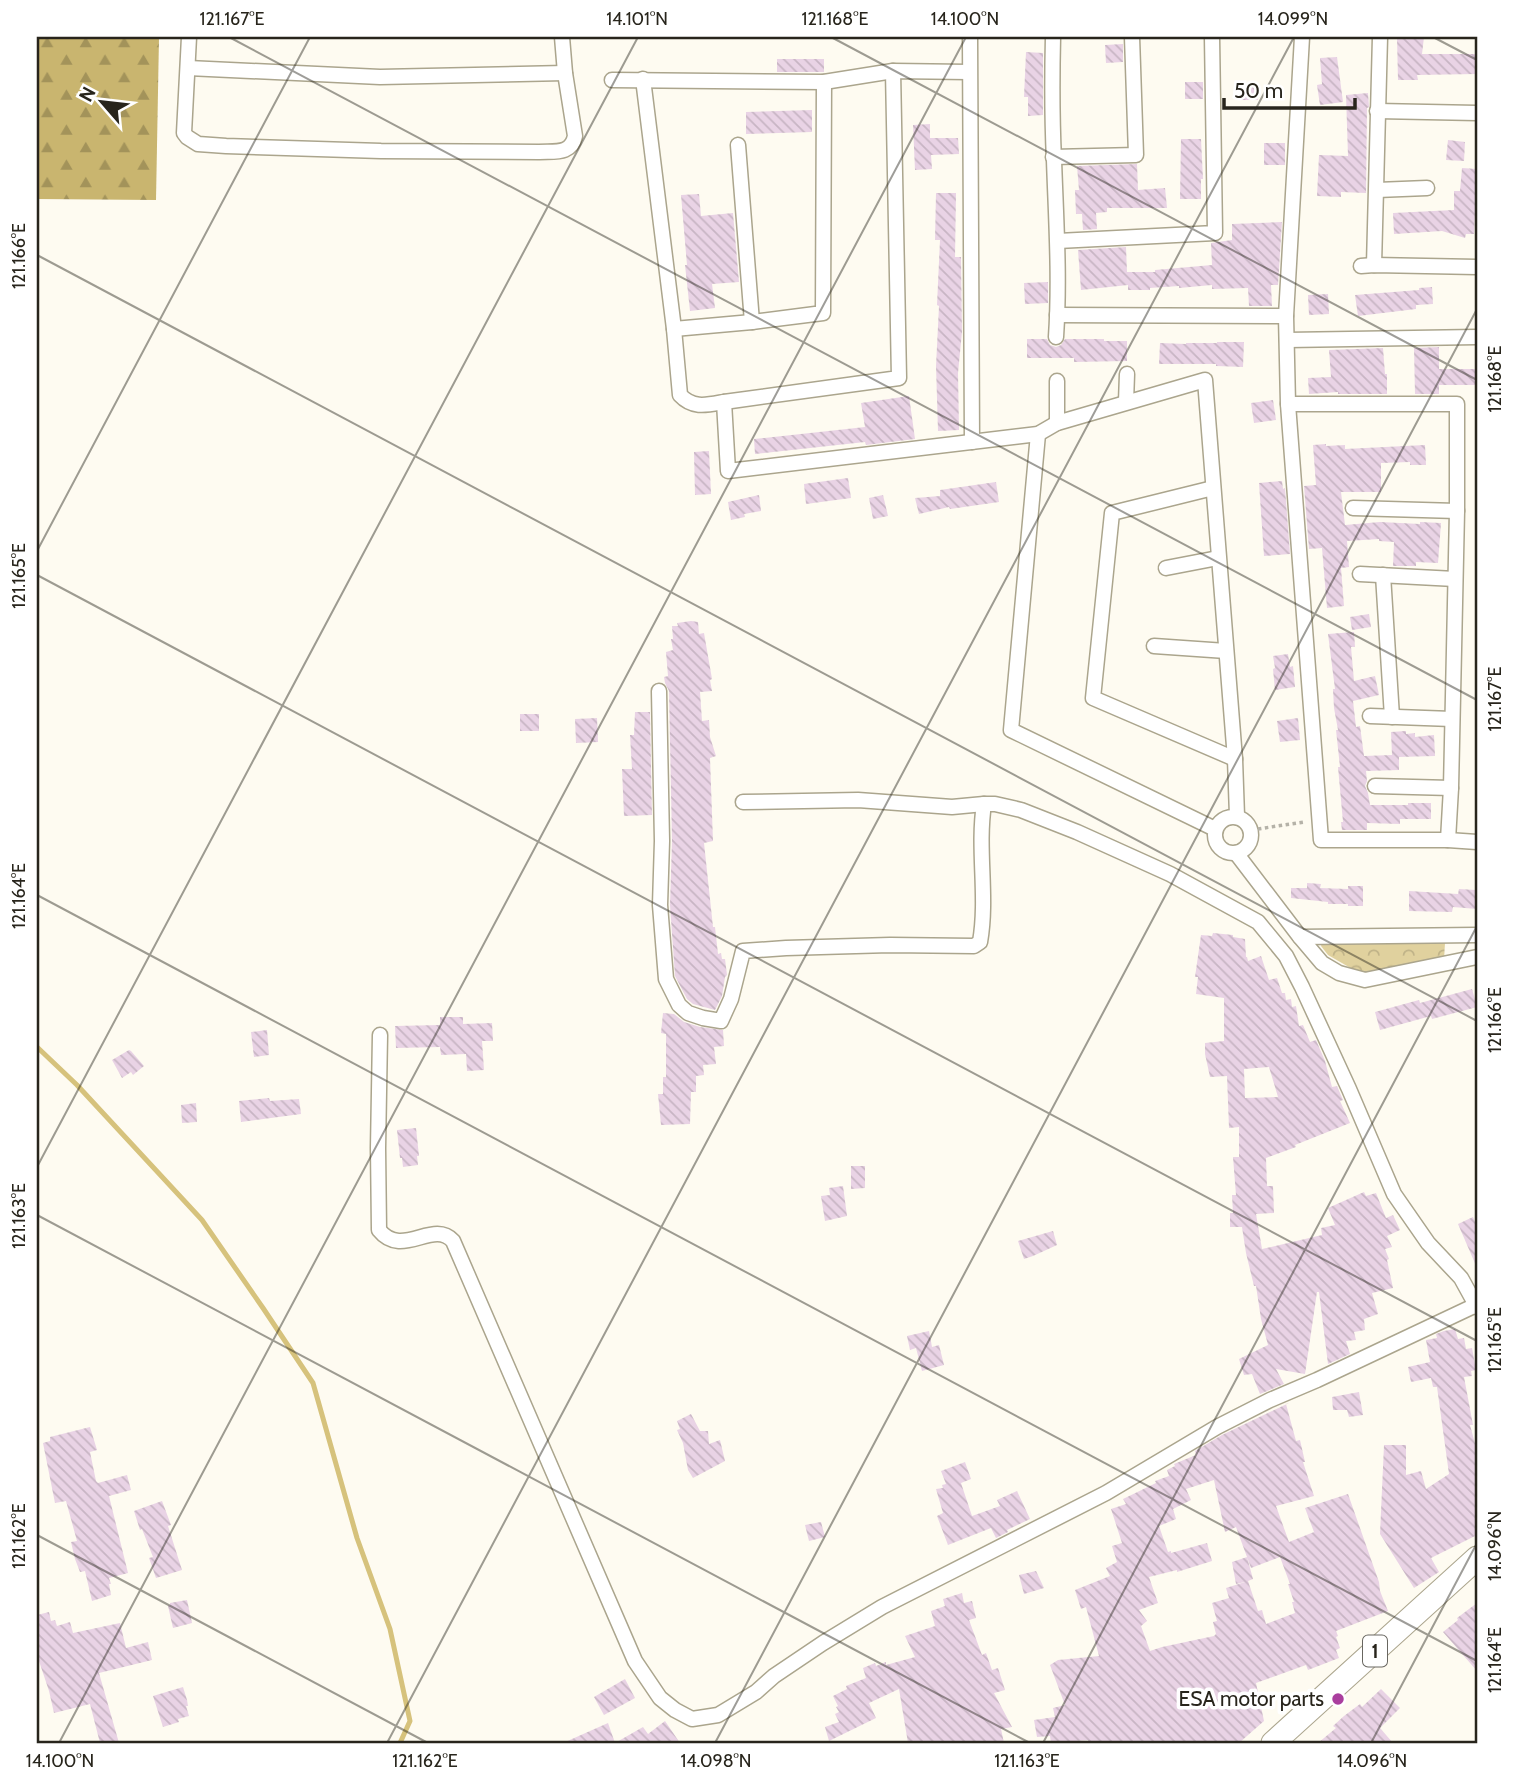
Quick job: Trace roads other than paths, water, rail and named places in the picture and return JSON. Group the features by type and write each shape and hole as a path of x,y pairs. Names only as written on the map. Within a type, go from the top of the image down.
{"highway":[{"name":"1","path":"1273,1743 1477,1558"}],"street":[{"path":"189,37 184,133 198,144 381,151 539,152 563,150 574,143 562,37"},
{"path":"970,37 972,442"},
{"path":"1053,37 1053,157 1058,241 1056,337"},
{"path":"1053,157 1136,155 1132,37"},
{"path":"1058,241 1215,233 1212,37"},
{"path":"1303,37 1286,351 1321,840 1477,842"},
{"path":"1380,37 1377,190 1368,266 1477,267"},
{"path":"188,68 380,77 565,73"},
{"path":"612,80 824,82 893,71 969,72"},
{"path":"643,79 680,395 686,402 701,406 898,378 893,71"},
{"path":"674,328 824,313 824,82"},
{"path":"1377,111 1477,113"},
{"path":"738,145 752,322"},
{"path":"1377,190 1427,188"},
{"path":"1057,315 1286,316"},
{"path":"1287,340 1477,337"},
{"path":"1126,402 1127,374"},
{"path":"724,402 728,471 1038,434 1057,423 1205,380 1236,759 1237,816"},
{"path":"1057,381 1057,423"},
{"path":"1288,404 1457,404 1457,511 1448,840"},
{"path":"1038,434 1011,730 1215,829"},
{"path":"1213,488 1112,513 1093,698 1236,759"},
{"path":"1353,508 1457,511"},
{"path":"1166,568 1218,558"},
{"path":"1360,574 1455,579"},
{"path":"1383,575 1392,716"},
{"path":"1154,646 1226,651"},
{"path":"659,691 662,841 660,905 666,979 679,1005 688,1013 721,1021 731,999 743,951 890,945 961,947 974,946 980,942 984,921 981,841 984,804"},
{"path":"1370,716 1452,719"},
{"path":"1375,786 1451,788"},
{"path":"380,1035 379,1230 384,1236 397,1242 439,1233 453,1241 635,1661 660,1698 692,1719 718,1715 756,1692 774,1676 823,1643 882,1607 1106,1493 1228,1422 1270,1400 1477,1306 1461,1278 1428,1243 1394,1194 1302,987 1286,956 1258,922 1206,892 1077,832 1021,810 995,804 953,807 858,800 743,802"},
{"path":"1228,816 1237,816 1246,821 1251,830 1251,840 1246,848 1237,853 1227,853 1214,839 1215,829 1220,821 1228,816"},
{"path":"1237,853 1300,937 1322,963 1339,974 1365,980 1477,957"},
{"path":"1300,937 1477,935"}],"waterway":[{"path":"37,1047 77,1085 202,1220 313,1383 357,1538 390,1629 410,1721 400,1743"}],"place":[{"name":"ESA motor parts","path":"1338,1699"}]}
